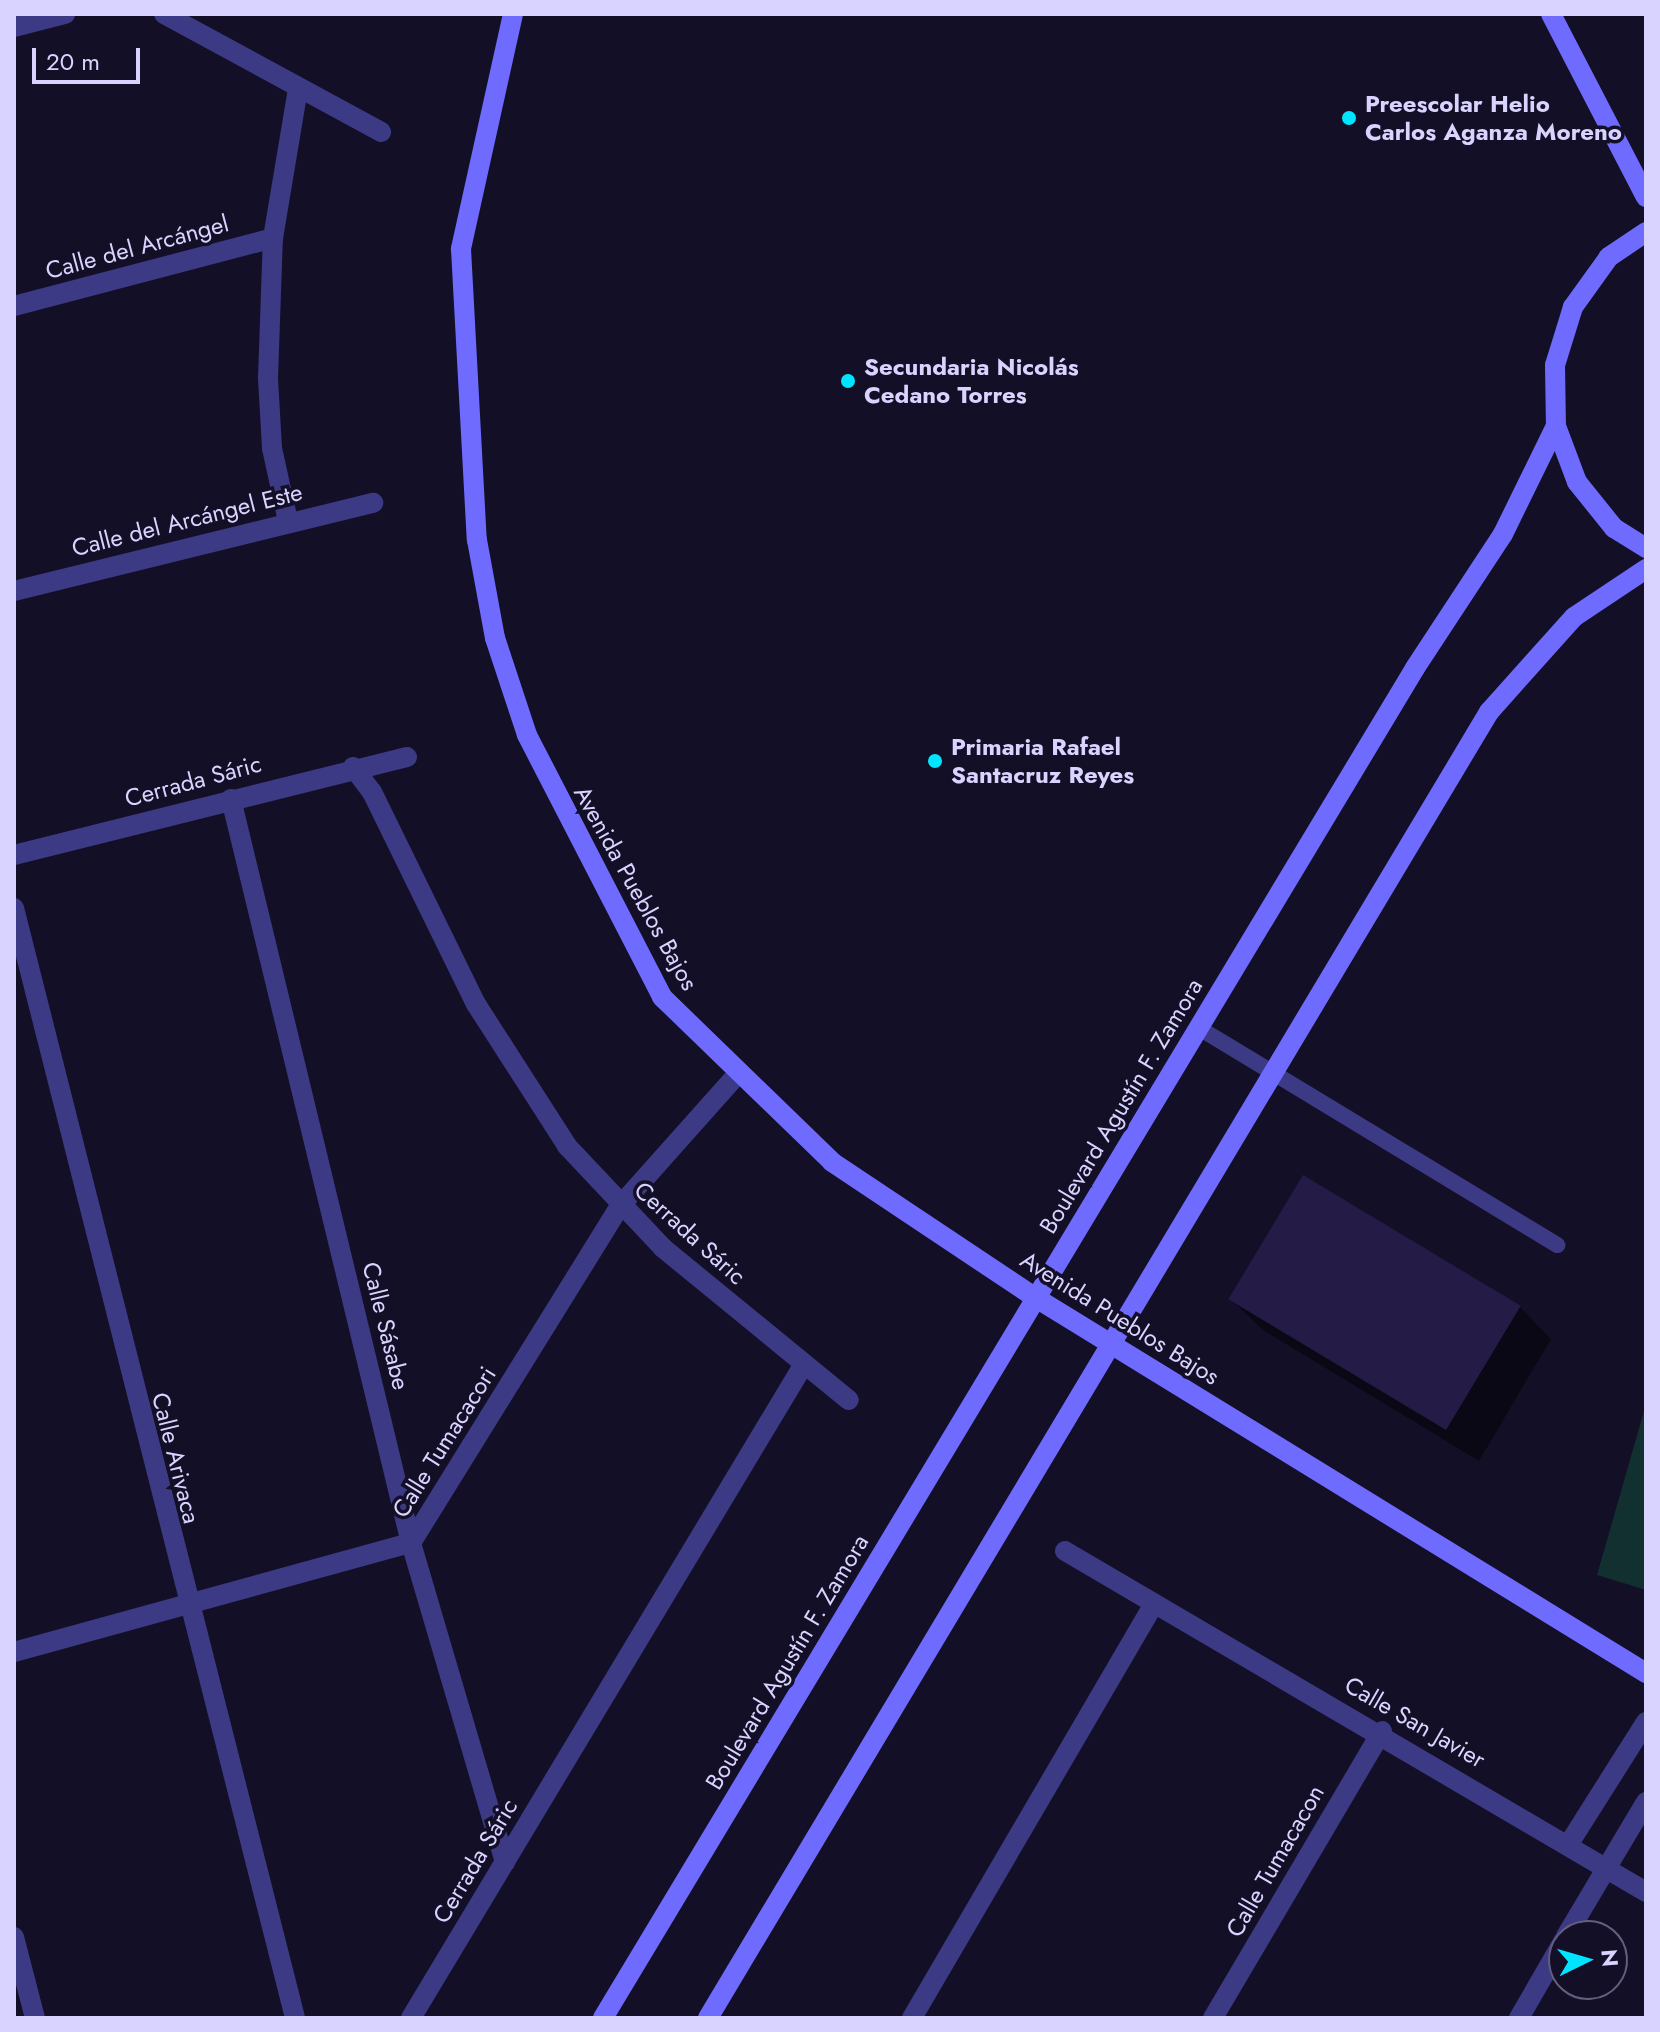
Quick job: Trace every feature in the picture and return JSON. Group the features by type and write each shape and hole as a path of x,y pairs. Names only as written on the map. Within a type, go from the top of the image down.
{"street":[{"path":"14,27 65,14"},
{"path":"164,14 381,132"},
{"name":"Avenida Pueblos Bajos","path":"513,14 461,249 469,453 495,638 566,823 662,997 736,1076 832,1162 1036,1298 1646,1673"},
{"path":"1551,14 1646,197"},
{"path":"288,521 269,412 273,238 298,89"},
{"path":"1646,232 1609,257 1573,307 1555,365 1556,426 1577,482 1614,528 1646,548"},
{"name":"Calle del Arcángel","path":"14,306 273,238"},
{"name":"Boulevard Agustín F. Zamora","path":"603,2018 1199,1028 1503,534 1556,426"},
{"name":"Calle del Arcángel Este","path":"14,591 288,521 373,503"},
{"path":"708,2018 1489,712 1574,617 1646,569"},
{"path":"353,767 407,757"},
{"name":"Cerrada Sáric","path":"14,855 353,767 372,792 476,1004 567,1146 620,1206 804,1364 411,2018"},
{"name":"Calle Sásabe","path":"231,799 411,1543 505,1862"},
{"name":"Calle Arivaca","path":"14,908 185,1607 295,2018"},
{"name":"Calle Tumacacori","path":"14,1652 411,1543 620,1206 736,1076"},
{"path":"804,1364 849,1400"},
{"name":"Calle San Javier","path":"1065,1551 1382,1731 1570,1842 1646,1892"},
{"path":"912,2018 1154,1604"},
{"path":"1570,1842 1646,1722"},
{"name":"Calle Tumacacon","path":"1213,2018 1382,1731"},
{"path":"1575,1920 1646,1802"},
{"path":"14,1937 35,2018"},
{"path":"1519,2018 1548,1968"}],"lane":[{"path":"1199,1028 1557,1245"}],"green space":[{"path":"1646,1404 1646,1590 1597,1575"}],"building":[{"path":"1303,1175 1521,1306 1446,1430 1228,1299"}],"place":[{"name":"Preescolar Helio Carlos Aganza Moreno","path":"1349,118"},
{"name":"Secundaria Nicolás Cedano Torres","path":"848,381"},
{"name":"Primaria Rafael Santacruz Reyes","path":"935,761"}]}
